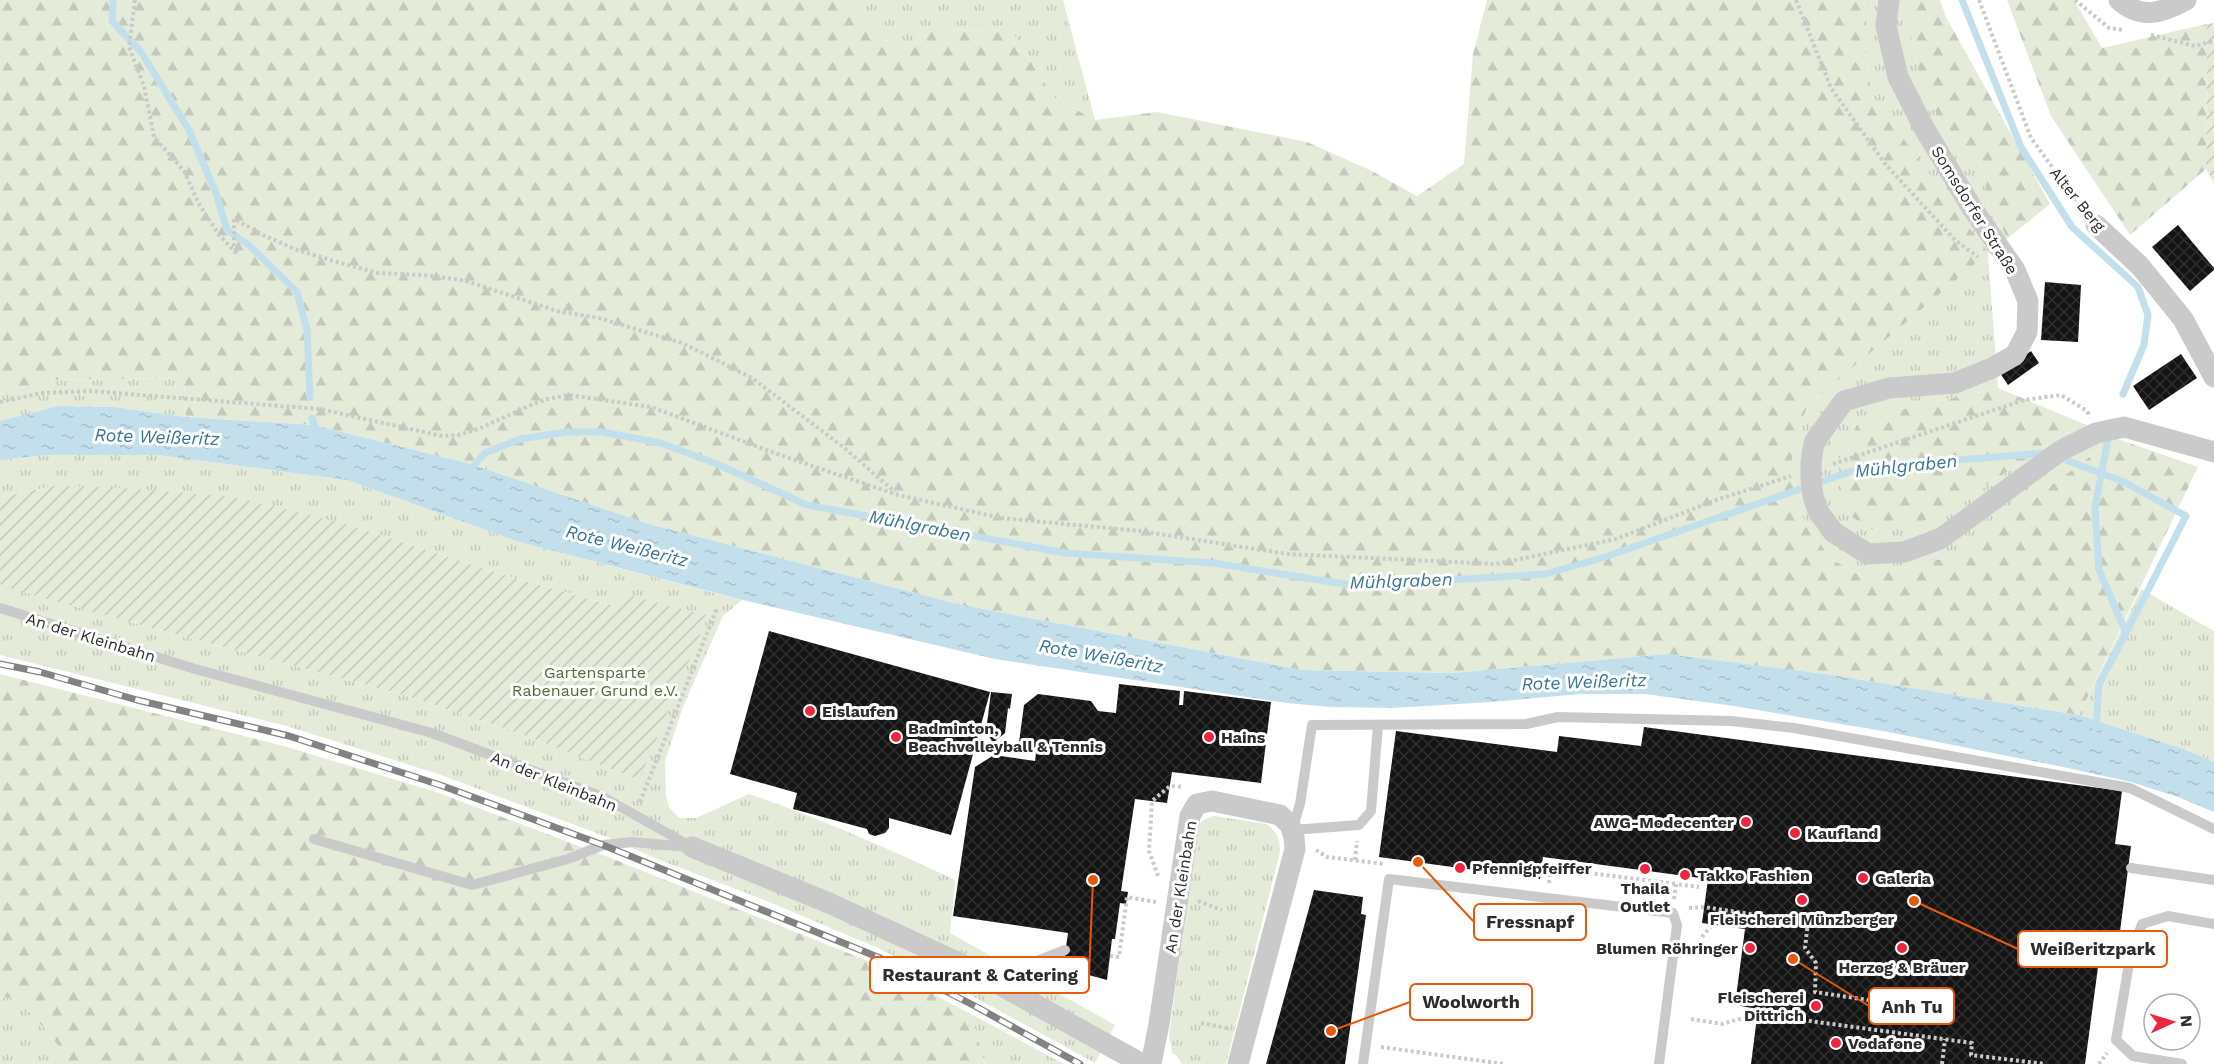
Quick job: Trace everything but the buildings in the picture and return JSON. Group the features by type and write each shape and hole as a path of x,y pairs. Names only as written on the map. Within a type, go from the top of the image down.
{"street":[{"name":"Somsdorfer Straße","path":"1888,0 1886,26 1898,77 1924,128 1972,208 2015,270 2028,301 2027,332 2015,355 1992,368 1955,383 1889,388 1844,401 1815,441 1810,456 1810,472 1818,511 1833,532 1868,554 1904,552 1940,539 2060,451 2096,433 2124,427 2214,452"},
{"path":"2119,0 2144,14 2168,10 2186,0"},
{"name":"Alter Berg","path":"2096,225 2140,266 2182,319 2214,377"},
{"name":"An der Kleinbahn","path":"1151,1064 1190,816 1197,804 1212,801 1281,815 1292,831"},
{"path":"1238,1064 1295,849 1292,831"},
{"name":"An der Kleinbahn","path":"692,847 839,908 969,967 1142,1064"}],"lane":[{"name":"An der Kleinbahn","path":"0,608 195,669 432,733 603,797 692,847"},
{"path":"1378,725 1371,811 1359,825 1292,831 1300,804 1312,725 1526,724 1558,717 1731,721 1794,728 2130,788 2214,830"},
{"path":"314,839 472,885 568,859 603,845 632,842 692,847"},
{"path":"2131,868 2214,880"},
{"path":"1363,1064 1389,879 1673,913 1677,925 1659,1064"},
{"path":"2182,1064 2133,1056 2116,1040 2130,958 2142,924 2168,916 2214,924"},
{"path":"1007,988 1014,974 1032,963 1065,950"}],"path":[{"path":"135,0 129,47 144,86 154,137 184,171 199,204 219,235 237,254 234,245 234,219 297,250 340,263 378,273 463,280 557,311 599,318 682,343 752,378 842,446 898,495"},
{"path":"1796,0 1831,88 1886,165 1955,240 1984,262 2015,270"},
{"name":"Alter Berg","path":"1979,0 2031,138 2096,225"},
{"path":"0,402 42,393 90,391 320,409 442,436 458,435 478,429 531,405 569,395 651,407 780,455 898,495 1000,518 1140,531 1288,554 1496,564 1616,539 1716,500 1792,476"},
{"path":"1826,466 2024,400 2061,395 2087,411 2092,422"},
{"path":"635,815 717,608"},
{"path":"1178,895 1160,880 1149,851 1152,801 1170,786 1183,787"},
{"path":"1347,859 1354,860"},
{"path":"1546,899 1550,868 1676,887 1699,887"},
{"path":"1110,956 1119,957 1127,897 1156,903"},
{"path":"1704,907 1783,919"},
{"path":"1702,937 1724,910"},
{"path":"1808,922 1805,948 1816,963 1815,992 1868,1000"},
{"path":"1691,1020 1722,1024 1758,1014 1972,1043 1971,1054 2045,1064"},
{"path":"1942,1064 1945,1039"},
{"path":"1366,1045 1504,1064"}],"green space":[{"path":"0,0 834,0 901,52 931,30 1012,31 1053,97 1095,120 1157,112 1307,142 1370,170 1417,196 1464,164 1473,54 1487,0 1865,0 1862,31 1872,96 1988,253 1807,406 1792,454 1796,507 1830,558 1862,577 1958,555 2115,438 2198,467 2079,715 1826,674 1667,654 1453,673 1302,670 958,604 649,524 471,464 314,425 186,417 184,378 45,380 0,395"},
{"path":"834,0 1063,0 1095,120 1053,97 1012,31 931,30 901,52"},
{"path":"1865,0 1910,0 1914,53 1931,104 1950,133 1972,154 1983,170 1988,203 2008,238 1988,254 1998,388 1860,419 1971,495 2082,423 2115,438 1958,555 1862,577 1830,558 1796,507 1792,454 1807,406 1987,253 1872,96 1862,31"},
{"path":"1910,0 1940,0 1946,17 2050,204 2008,238 1988,203 1983,170 1972,154 1950,133 1940,119 1924,87 1911,35"},
{"path":"2007,0 2074,0 2102,48 2207,24 2206,169 2130,235 2051,116"},
{"path":"2214,23 2214,183 2206,169 2207,24"},
{"path":"184,378 186,417 115,407 58,406 0,421 0,395 45,380"},
{"path":"1998,388 2082,423 1971,495 1912,527 1868,529 1845,511 1838,461 1860,419"},
{"path":"47,455 157,455 347,480 519,542 742,600 723,616 683,707 665,761 666,796 669,807 679,818 696,818 749,794 853,834 955,880 950,933 1115,1025 1095,1063 956,987 878,948 615,840 441,775 290,727 0,655 0,584 129,622 404,695 516,732 639,780 624,594 617,607 501,574 346,524 54,486 0,497 0,460"},
{"name":"Gartensparte Rabenauer Grund e.V.","path":"54,486 109,487 234,497 346,524 501,574 617,607 624,594 708,616 639,780 516,732 404,695 2,586 0,584 0,497"},
{"path":"2141,589 2214,631 2214,762 2184,749 2079,715"},
{"path":"0,674 287,747 439,793 608,857 878,965 971,1014 985,1064 64,1064 62,1050 19,999 0,997"},
{"path":"1214,816 1267,824 1277,836 1280,852 1226,1064 1182,1064 1172,1053 1169,1035 1198,826 1203,820"},
{"path":"0,997 19,999 62,1050 64,1064 0,1064"},
{"path":"971,1014 1064,1064 985,1064"}],"water":[{"name":"Rote Weißeritz","path":"58,406 115,407 186,417 314,425 471,464 649,524 958,604 1302,670 1453,673 1667,654 1826,674 2079,715 2184,749 2214,762 2214,812 2178,797 2131,782 2063,767 1883,731 1734,706 1645,694 1580,694 1392,708 1330,707 1287,703 995,659 747,601 519,542 347,480 157,455 47,455 0,460 0,421"}],"waterway":[{"path":"113,0 112,21 141,52 189,130 216,193 227,230 250,246 297,292 307,330 310,397"},
{"path":"1962,0 2021,147 2072,227 2138,287 2148,315 2144,345 2123,394"},
{"path":"312,418 317,432"},
{"name":"Mühlgraben","path":"470,470 485,453 520,439 567,432 602,432 660,443 715,463 807,505 1065,553 1213,563 1357,586 1545,574 1602,558 1852,471 1907,464 2048,453"},
{"path":"2096,728 2099,684 2126,633 2099,570 2095,507 2108,439"},
{"name":"Mühlgraben","path":"2058,457 2124,482 2186,516 2126,633"}],"railway":[{"path":"0,664 40,672 137,700 289,736 440,785 603,845 880,958 973,1005 1080,1064"}],"place":[{"name":"Eislaufen","path":"810,711"},
{"name":"Badminton, Beachvolleyball & Tennis","path":"896,737"},
{"name":"Hains","path":"1209,737"},
{"name":"AWG-Modecenter","path":"1746,822"},
{"name":"Kaufland","path":"1795,833"},
{"name":"Fressnapf","path":"1418,862"},
{"name":"Pfennigpfeiffer","path":"1460,868"},
{"name":"Thaila Outlet","path":"1645,869"},
{"name":"Takko Fashion","path":"1685,875"},
{"name":"Galeria","path":"1863,878"},
{"name":"Restaurant & Catering","path":"1093,880"},
{"name":"Fleischerei Münzberger","path":"1802,900"},
{"name":"Weißeritzpark","path":"1914,901"},
{"name":"Blumen Röhringer","path":"1750,948"},
{"name":"Herzog & Bräuer","path":"1902,948"},
{"name":"Anh Tu","path":"1793,959"},
{"name":"Fleischerei Dittrich","path":"1816,1006"},
{"name":"Woolworth","path":"1331,1031"},
{"name":"Vodafone","path":"1836,1043"}]}
